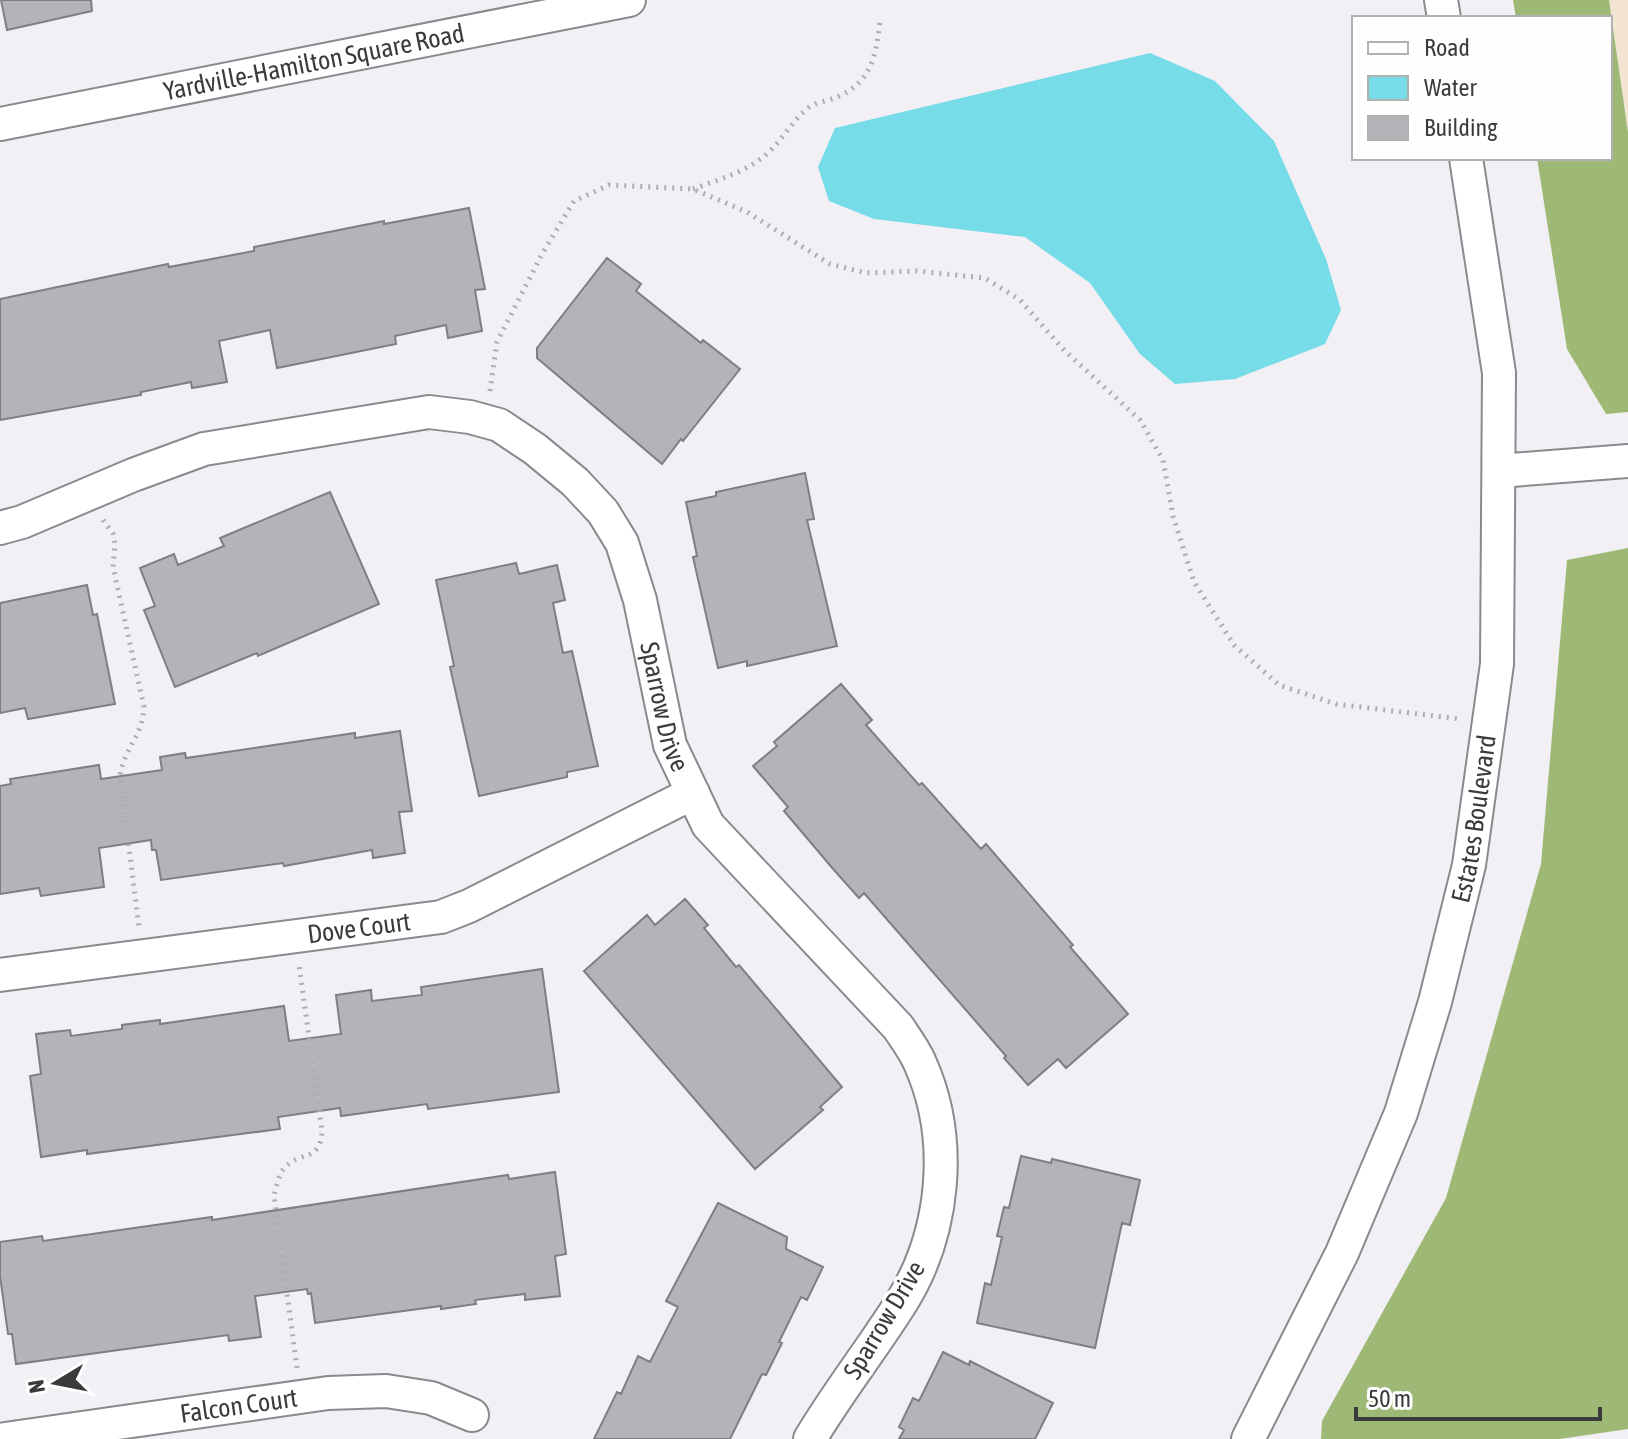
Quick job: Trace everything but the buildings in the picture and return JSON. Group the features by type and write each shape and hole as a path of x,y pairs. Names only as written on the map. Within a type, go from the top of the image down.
{"street":[{"name":"Yardville-Hamilton Square Road","path":"0,124 629,0"},
{"name":"Estates Boulevard","path":"1248,1439 1342,1253 1401,1113 1435,1002 1469,865 1497,664 1499,373 1466,160"},
{"name":"Sparrow Drive","path":"0,528 204,449 429,412 499,425 575,482 603,512 622,543 640,600 670,745 708,825 898,1027 920,1063 932,1098 942,1166 937,1212 924,1257 903,1300 810,1439"},
{"path":"1499,471 1628,461"},
{"name":"Dove Court","path":"0,975 441,917 469,906 693,793"},
{"name":"Falcon Court","path":"5,1439 301,1397 386,1391 431,1398 472,1415"}],"path":[{"path":"693,189 738,173 770,151 797,117 811,106 859,84 876,56 880,21"},
{"path":"486,421 497,342 542,254 574,201 609,185 693,189 747,212 830,264 866,273 917,271 985,278 1020,300 1064,350 1140,420 1163,460 1173,516 1194,582 1234,645 1279,685 1336,704 1489,723"},
{"path":"92,493 107,528 113,534 113,567 144,707 143,725 123,758 120,776 142,956"},
{"path":"295,935 322,1131 321,1145 315,1152 294,1160 281,1172 274,1196 301,1397"}],"shaded area":[{"path":"1609,0 1628,0 1628,131 1612,16"}],"green space":[{"path":"1513,0 1609,0 1611,16 1516,16"},
{"path":"1612,21 1628,132 1628,412 1606,414 1567,349 1537,160 1612,160"},
{"path":"1628,548 1628,1429 1560,1439 1321,1439 1322,1421 1446,1198 1541,864 1567,560"}],"water":[{"path":"1150,53 1215,81 1274,141 1326,259 1341,310 1325,344 1235,379 1175,384 1140,354 1090,283 1025,237 874,219 829,201 818,167 835,128"}]}
